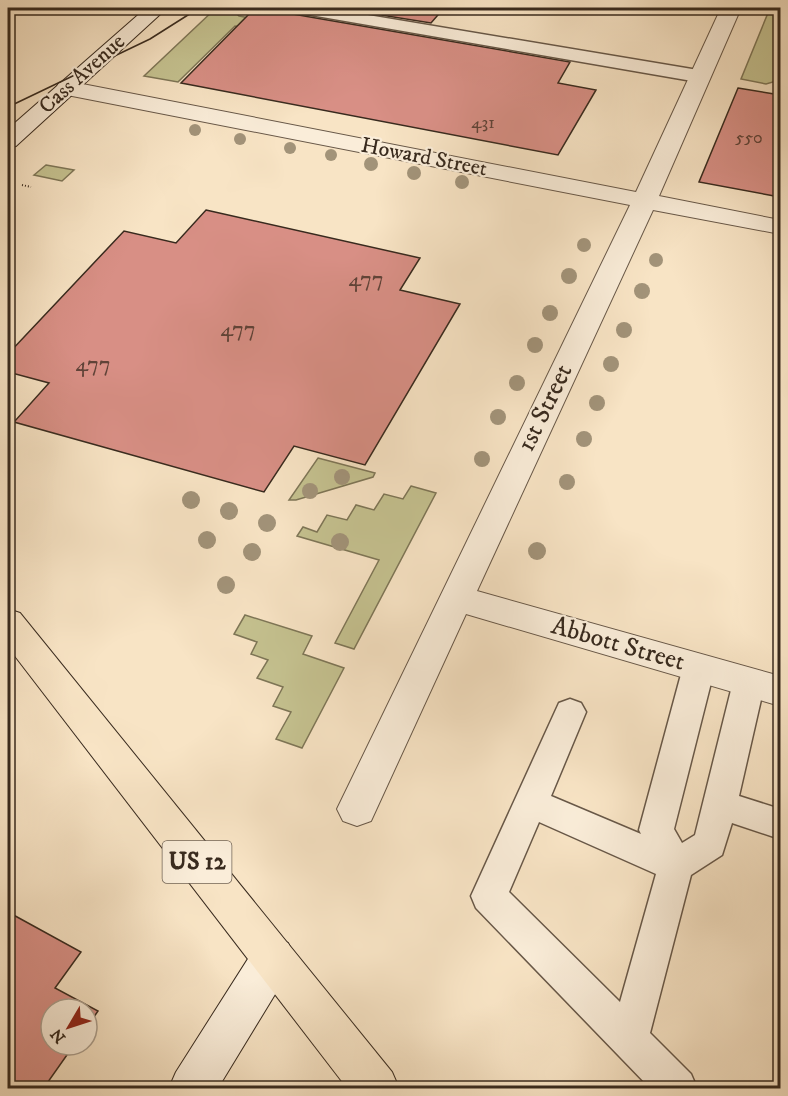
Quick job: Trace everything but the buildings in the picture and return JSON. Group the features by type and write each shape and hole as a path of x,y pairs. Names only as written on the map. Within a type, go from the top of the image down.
{"main road":[{"name":"US 12","path":"8,622 376,1089"}],"street":[{"name":"Cass Avenue","path":"8,141 157,8"},
{"name":"1st Street","path":"357,809 644,200 698,76 731,8"},
{"name":"Howard Street","path":"67,88 780,227"},
{"name":"Abbott Street","path":"455,598 765,686"},
{"path":"192,1089 273,958"}],"lane":[{"path":"299,8 698,76"},
{"path":"676,866 656,830 699,667"},
{"path":"629,1040 676,866 710,844 719,804 765,686"},
{"path":"570,711 489,896 676,1089"},
{"path":"531,803 676,866"},
{"path":"719,804 780,824"}],"path":[{"path":"22,185 31,187"}],"shaded area":[{"path":"216,8 239,12 237,14 239,16 250,18 241,27 235,26 178,82 144,76"},
{"path":"770,8 780,8 780,80 766,84 741,79"},
{"path":"46,165 74,170 62,181 34,175"},
{"path":"318,458 375,473 373,477 296,500 289,500"},
{"path":"411,486 436,493 354,649 335,643 379,560 297,536 303,527 317,532 327,515 347,520 356,505 374,510 384,494 403,499"},
{"path":"245,615 312,636 303,654 344,668 302,748 276,739 291,712 273,706 283,687 257,678 268,660 251,654 257,642 234,634"}],"tram line":[{"path":"8,107 150,39 199,8"}]}
